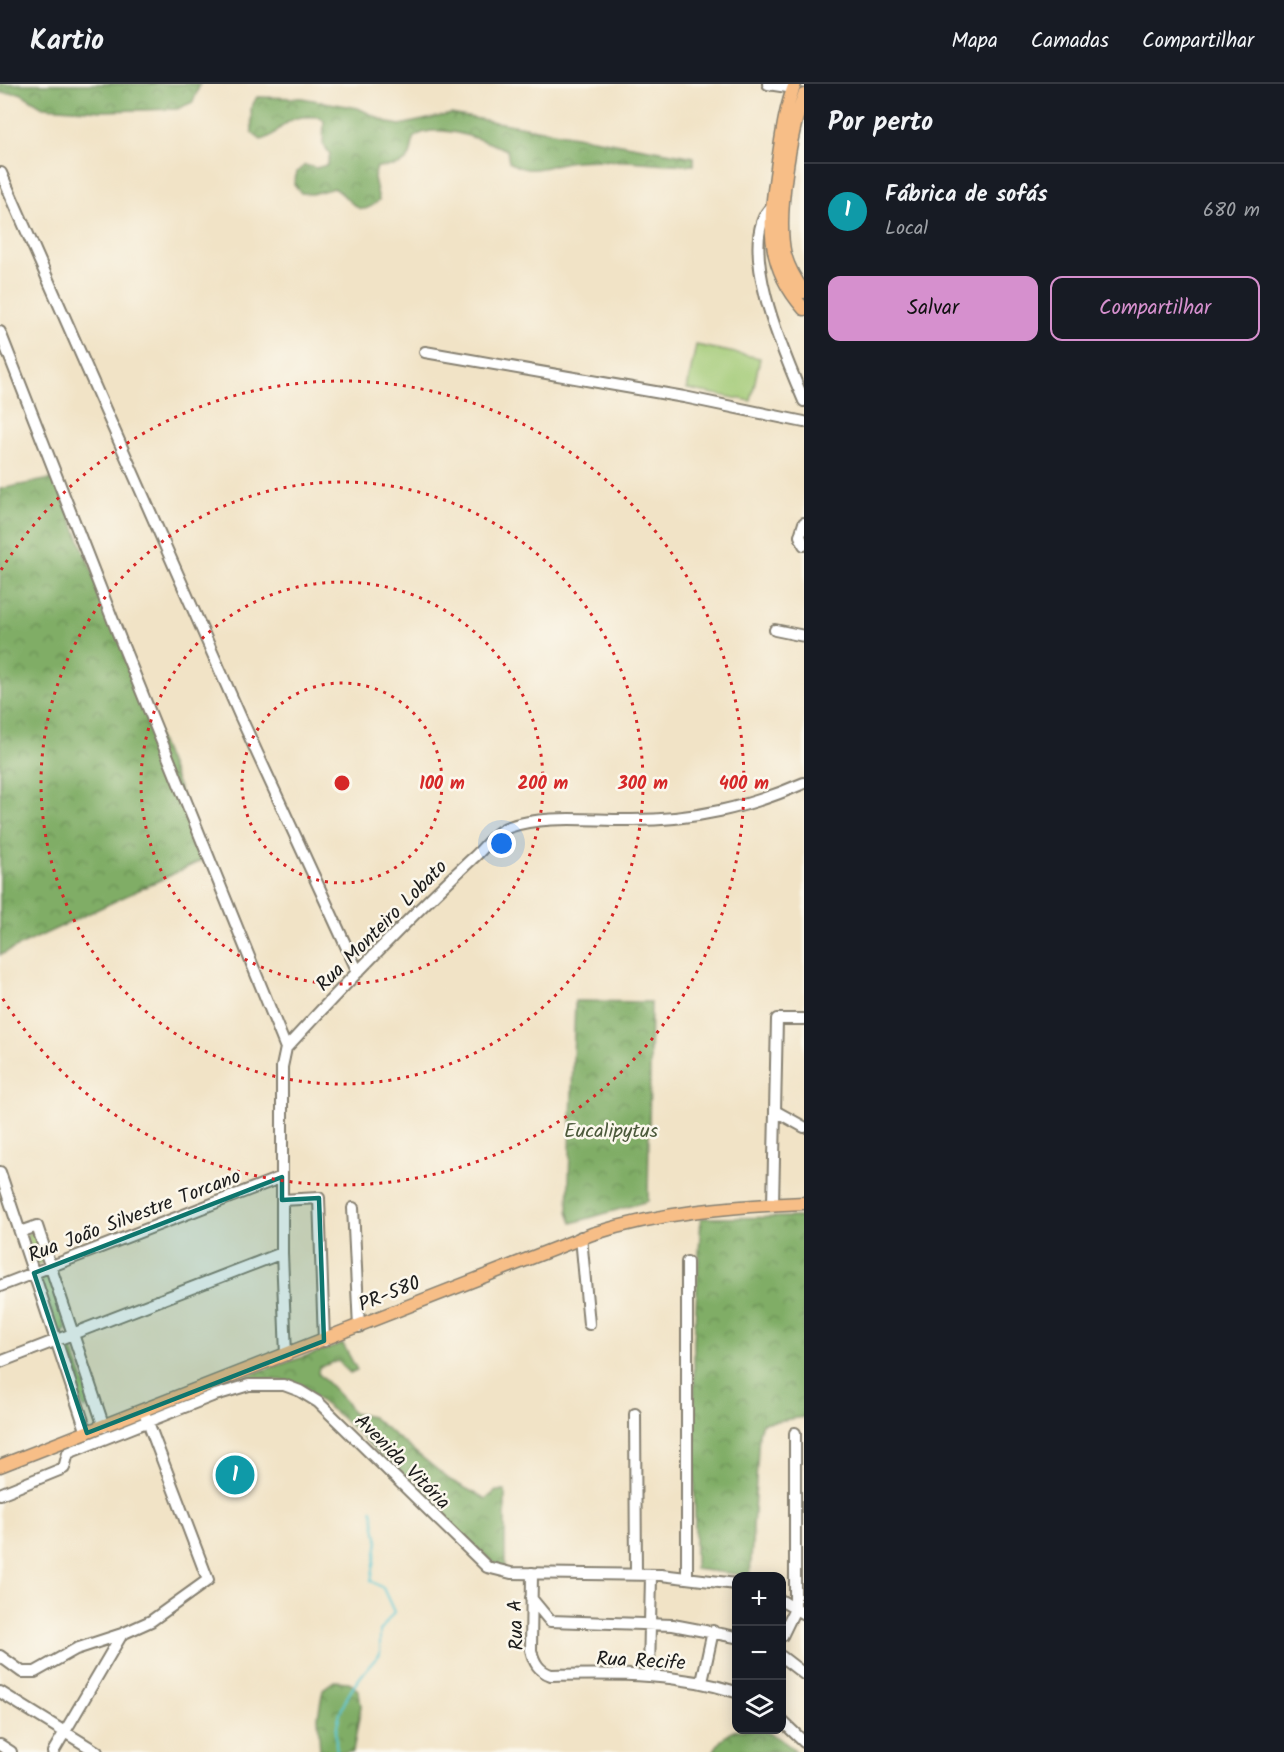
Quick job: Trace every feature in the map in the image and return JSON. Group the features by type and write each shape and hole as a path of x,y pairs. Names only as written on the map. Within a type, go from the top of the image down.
{"main road":[{"path":"798,89 799,133 782,233 789,267 804,292"},
{"path":"798,89 783,129 772,206 771,234 778,268 787,288 804,309"},
{"name":"PR-580","path":"0,1466 104,1427 146,1416 286,1355 581,1237 664,1215 804,1203"}],"street":[{"path":"768,84 798,89"},
{"path":"1,173 241,718 358,972"},
{"path":"772,206 763,214 758,227 760,262 768,305 778,337 804,401"},
{"path":"0,332 121,641 286,1048 282,1068 282,1253 286,1355"},
{"path":"425,352 684,397 804,422"},
{"path":"804,523 800,536 804,545"},
{"path":"775,630 804,636"},
{"name":"Rua Monteiro Lobato","path":"286,1048 358,972 493,838 507,827 531,822 635,820 709,815 754,803 804,783"},
{"path":"773,1204 777,1112 777,1019 804,1019"},
{"path":"777,1112 804,1127"},
{"path":"0,1172 87,1433"},
{"name":"Rua João Silvestre Torcano","path":"0,1286 282,1177"},
{"path":"282,1200 319,1198 324,1341"},
{"path":"353,1208 359,1327"},
{"path":"20,1232 37,1226 104,1427"},
{"path":"581,1237 589,1323"},
{"path":"0,1362 282,1253"},
{"path":"687,1262 687,1576"},
{"name":"Avenida Vitória","path":"0,1494 64,1468 68,1453 146,1416 243,1387 265,1383 291,1386 318,1402 487,1567 498,1571 532,1573 687,1576 732,1583"},
{"path":"635,1414 636,1574"},
{"path":"0,1656 22,1672 35,1672 76,1649 122,1634 151,1621 208,1580 146,1416"},
{"path":"786,1630 800,1611 799,1478 795,1433"},
{"name":"Rua A","path":"532,1573 531,1650 533,1659 543,1672"},
{"path":"649,1674 652,1624 651,1575"},
{"path":"531,1598 550,1621 652,1624 713,1631 732,1636"},
{"path":"786,1604 800,1611"},
{"path":"702,1682 713,1631"},
{"path":"53,1752 122,1634"},
{"path":"786,1660 804,1674"},
{"name":"Rua Recife","path":"543,1672 551,1675 649,1674 702,1682 732,1691"},
{"path":"0,1692 97,1752"},
{"path":"786,1725 804,1742"},
{"path":"0,1745 11,1752"}],"highlighted area":[{"path":"282,1177 282,1200 319,1198 324,1341 87,1433 34,1273"}],"green space":[{"path":"0,84 200,84 193,102 177,109 102,111 43,107 20,93 0,93"},
{"path":"257,97 302,98 358,108 389,123 400,125 451,114 694,157 694,165 590,160 526,169 509,162 507,150 459,134 434,131 422,133 413,138 410,155 403,163 377,167 374,178 379,200 365,209 360,209 334,188 312,194 301,193 294,184 297,172 305,165 316,168 327,165 330,154 323,144 324,121 320,117 293,119 270,137 261,140 252,133 251,108"},
{"path":"696,345 760,358 751,401 687,389"},
{"path":"55,478 207,858 0,955 0,489"},
{"name":"Eucalipytus","path":"575,1001 651,1002 648,1201 572,1223 568,1211"},
{"path":"804,1217 804,1417 762,1423 759,1433 750,1572 732,1574 695,1569 694,1342 701,1218"},
{"path":"35,1233 44,1262 36,1265 26,1234"},
{"path":"48,1273 67,1329 59,1334 39,1275"},
{"path":"68,1340 92,1403 84,1409 62,1344"},
{"path":"343,1344 357,1370 350,1373 338,1361 319,1367 318,1373 345,1401 352,1413 372,1417 450,1480 486,1499 496,1491 505,1491 505,1569 473,1545 341,1417 311,1394 291,1381 239,1378"},
{"path":"334,1681 349,1682 359,1691 361,1706 353,1752 320,1752 318,1717 323,1689"},
{"path":"732,1732 732,1734 772,1734 796,1752 713,1752 726,1735"}],"waterway":[{"path":"337,1752 337,1724 346,1698 380,1654 380,1631 394,1612 383,1588 371,1581 378,1542 372,1510"}],"place":[{"name":"Fábrica de sofás","path":"235,1475"}]}
